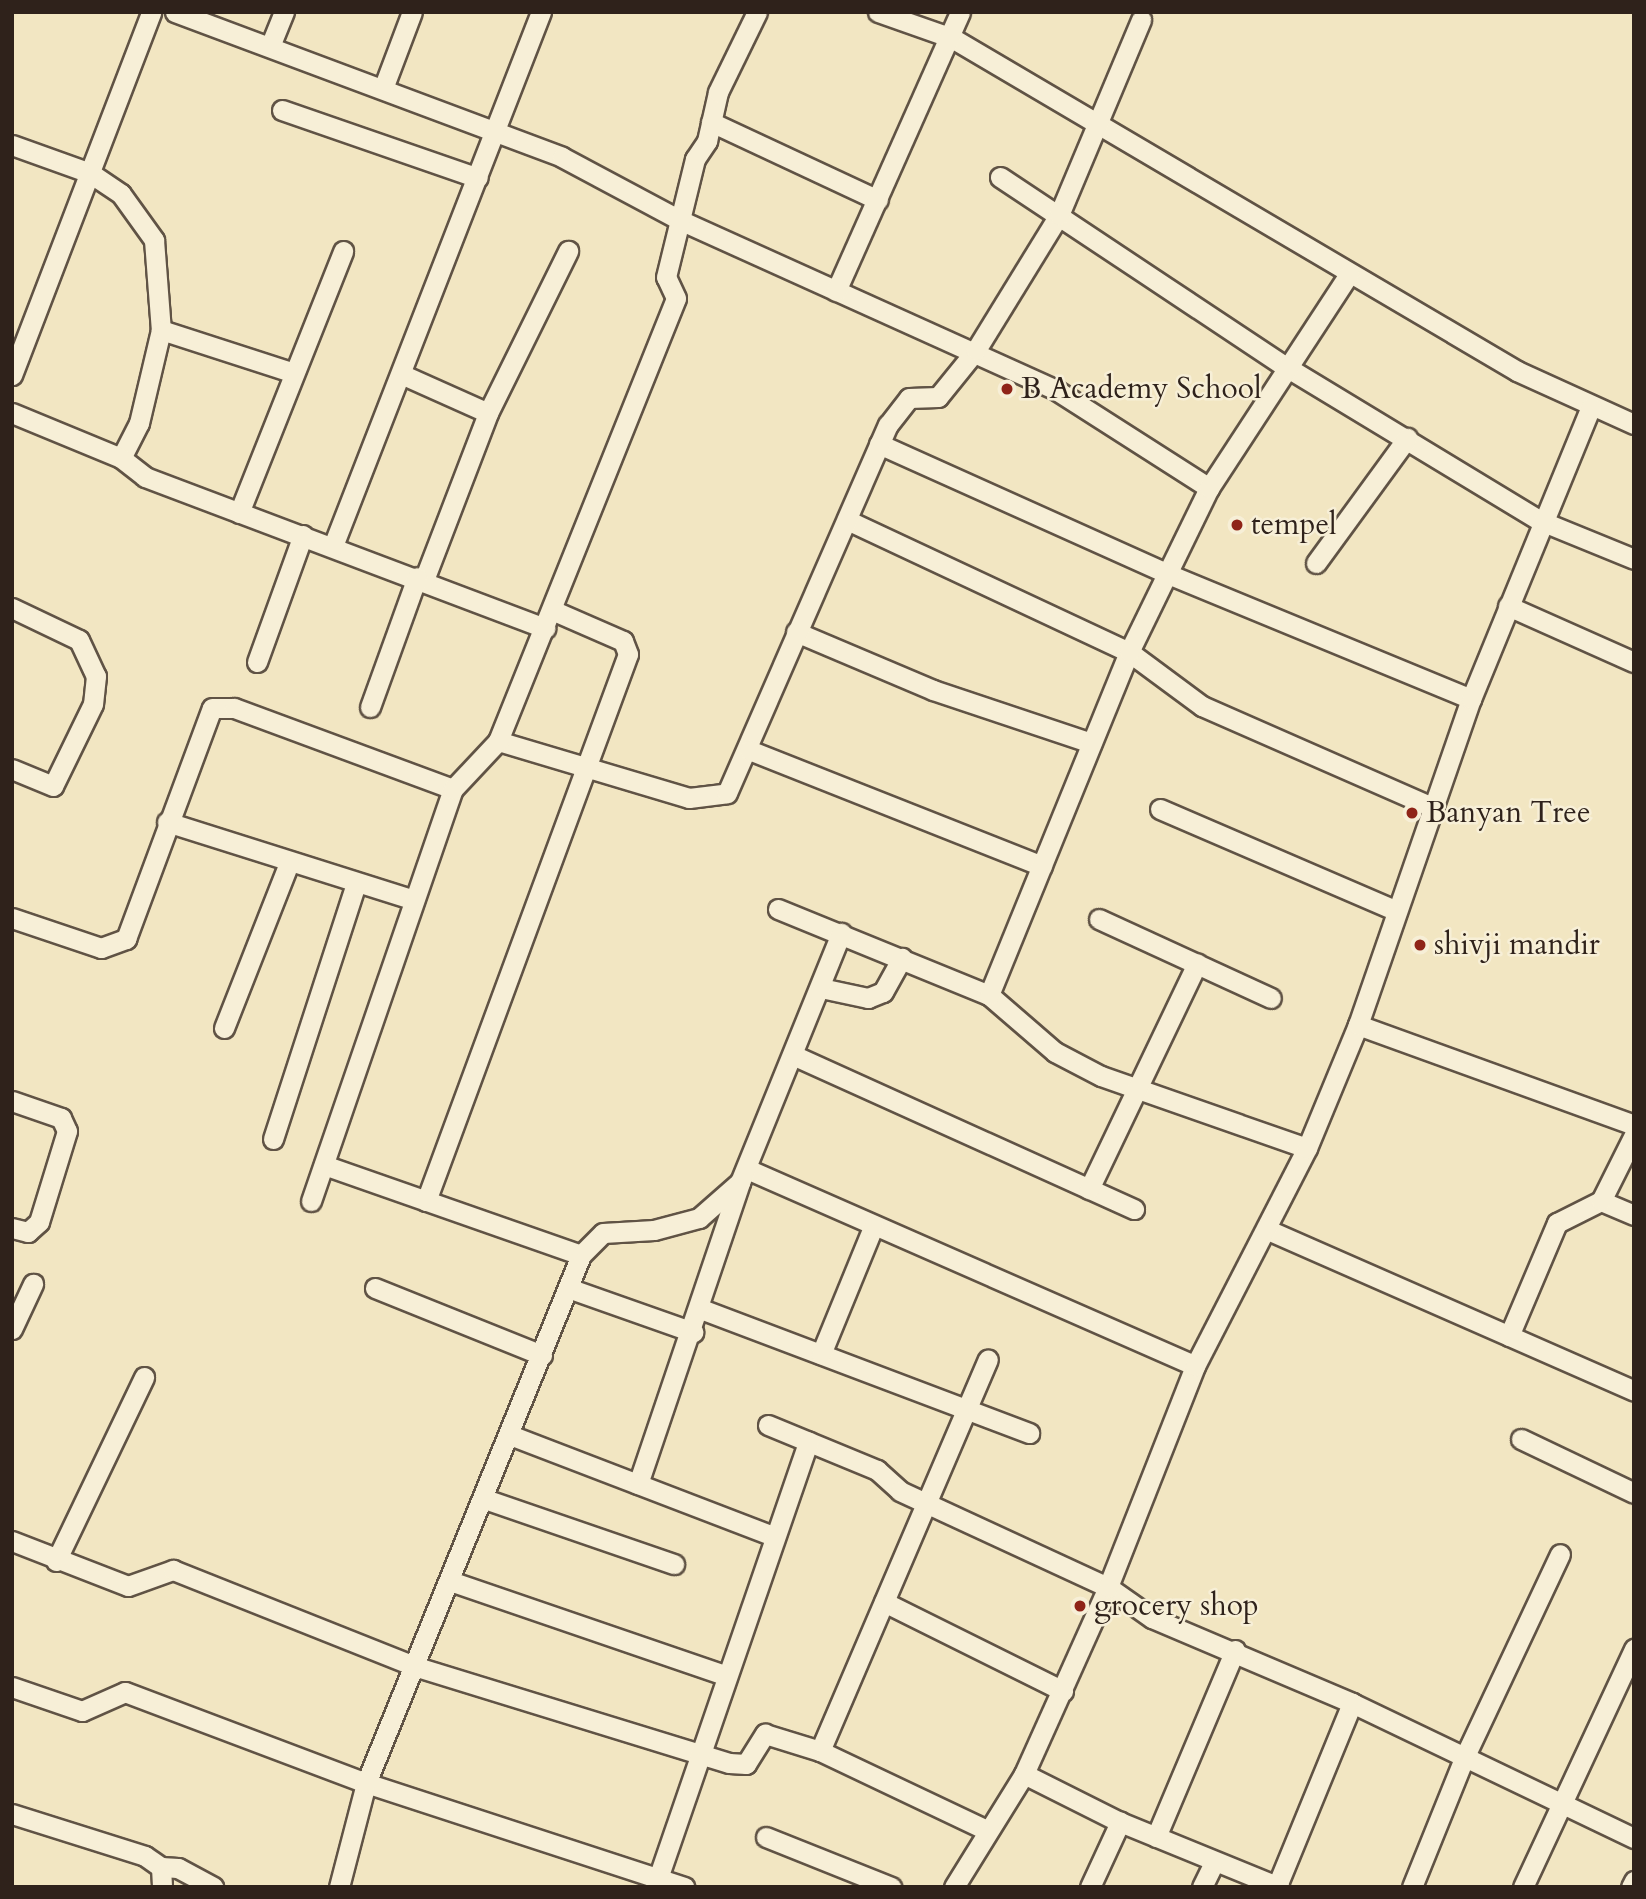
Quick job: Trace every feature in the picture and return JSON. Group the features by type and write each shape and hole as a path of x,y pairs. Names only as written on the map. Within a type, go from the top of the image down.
{"street":[{"path":"12,374 151,12"},
{"path":"175,12 271,44 497,129 682,221 836,291 976,350 1056,390 1209,488"},
{"path":"271,44 284,12"},
{"path":"384,86 412,12"},
{"path":"333,546 541,12"},
{"path":"311,1201 453,789 498,741 676,298 666,277 682,221 695,159 711,122 718,92 757,12"},
{"path":"877,12 953,38 1101,122 1349,274 1591,407 1634,424"},
{"path":"836,291 953,38 960,12"},
{"path":"498,741 711,800 727,793 749,750 796,632 879,444 909,398 938,397 976,350 1059,215 1101,122 1141,20"},
{"path":"282,110 478,178"},
{"path":"711,122 878,200"},
{"path":"12,145 90,173 121,194 154,240 161,330 139,423 121,458"},
{"path":"1000,177 1288,368 1541,521 1634,559"},
{"path":"239,513 291,372 343,251"},
{"path":"370,707 488,413 568,251"},
{"path":"989,995 1129,652 1209,488 1349,274"},
{"path":"161,330 291,372"},
{"path":"401,374 488,413"},
{"path":"954,1887 986,1830 1024,1774 1108,1587 1195,1366 1268,1230 1307,1148 1358,1025 1471,699 1541,521 1591,407"},
{"path":"12,413 121,458 145,477 239,513 421,579 628,647 426,1201"},
{"path":"1316,563 1406,438"},
{"path":"879,444 1168,574 1471,699"},
{"path":"847,520 1129,652 1202,706 1432,807"},
{"path":"257,662 303,535"},
{"path":"1508,606 1634,662"},
{"path":"12,608 79,640 96,676 93,704 53,786 12,769"},
{"path":"796,632 933,690 1091,743"},
{"path":"12,918 113,947 125,939 212,708 234,708 453,789"},
{"path":"749,750 1042,866"},
{"path":"1160,809 1398,911"},
{"path":"167,822 355,886 414,900"},
{"path":"224,1028 289,863"},
{"path":"273,1139 355,886"},
{"path":"778,909 989,995 1055,1052 1101,1076 1139,1085 1307,1148"},
{"path":"1099,919 1271,998"},
{"path":"638,1484 701,1309 744,1175 795,1056 841,933"},
{"path":"821,988 875,995 902,958"},
{"path":"1089,1189 1197,964"},
{"path":"1358,1025 1634,1125"},
{"path":"795,1056 1134,1209"},
{"path":"12,1101 61,1118 67,1131 39,1222 28,1232 12,1228"},
{"path":"1509,1336 1557,1223 1601,1201 1634,1135"},
{"path":"324,1165 581,1255"},
{"path":"744,1175 874,1225 1195,1366"},
{"path":"339,1887 366,1783 453,1582 581,1255 603,1233 654,1230 699,1218 744,1175"},
{"path":"1601,1201 1634,1215"},
{"path":"821,1354 874,1225"},
{"path":"1268,1230 1509,1336 1631,1384"},
{"path":"12,1329 33,1284"},
{"path":"375,1288 542,1355"},
{"path":"568,1288 693,1332"},
{"path":"701,1309 1029,1433"},
{"path":"820,1751 988,1359"},
{"path":"56,1561 144,1377"},
{"path":"768,1425 877,1470 927,1503 1108,1587 1152,1618 1235,1650 1353,1703 1634,1838"},
{"path":"510,1436 771,1535"},
{"path":"1521,1439 1634,1493"},
{"path":"657,1882 771,1535 808,1442"},
{"path":"485,1499 674,1564"},
{"path":"12,1541 56,1561 128,1586 173,1570 416,1667 699,1753 746,1764 765,1734 820,1751 986,1830"},
{"path":"1412,1887 1465,1756 1560,1554"},
{"path":"453,1582 725,1675"},
{"path":"884,1602 1063,1691"},
{"path":"1523,1887 1634,1649"},
{"path":"1156,1837 1235,1650"},
{"path":"12,1687 82,1711 125,1692 366,1783 657,1882 684,1887"},
{"path":"1024,1774 1120,1822 1278,1886 1353,1703"},
{"path":"12,1814 145,1856 161,1877 178,1868 213,1887"},
{"path":"1090,1887 1120,1822"},
{"path":"766,1837 891,1887"},
{"path":"1202,1887 1214,1862"},
{"path":"1631,1887 1634,1881"}],"place":[{"name":"B Academy School","path":"1007,389"},
{"name":"tempel","path":"1237,525"},
{"name":"Banyan Tree","path":"1412,813"},
{"name":"shivji mandir","path":"1420,945"},
{"name":"grocery shop","path":"1080,1606"}]}
